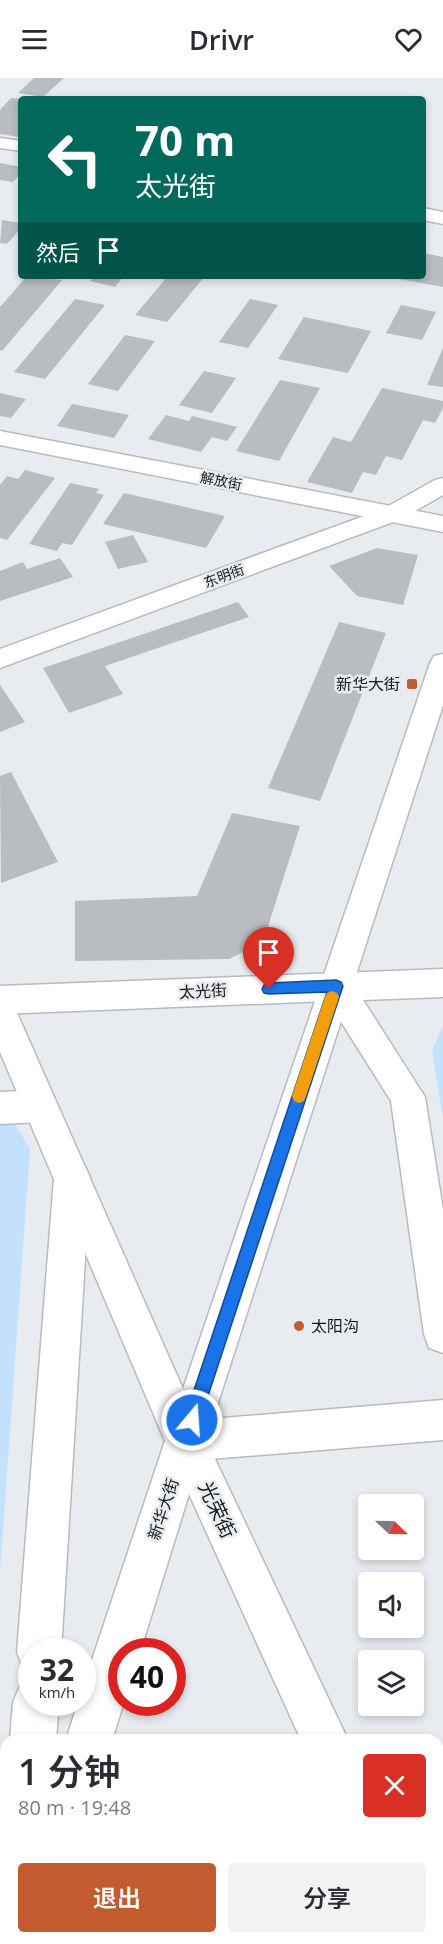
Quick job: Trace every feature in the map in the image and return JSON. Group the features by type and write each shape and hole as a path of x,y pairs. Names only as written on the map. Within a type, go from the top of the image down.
{"street":[{"path":"0,143 18,146"},
{"path":"426,215 443,218"},
{"name":"解放街","path":"0,438 443,524"},
{"name":"东明街","path":"0,659 392,514 443,485"},
{"name":"新华大街","path":"91,1734 185,1441 443,663"},
{"name":"太光街","path":"0,1000 443,983"},
{"path":"336,986 408,1097 443,1334"},
{"name":"光荣街","path":"0,1013 185,1441 322,1734"},
{"path":"0,1108 40,1106"},
{"name":"光荣街","path":"40,1638 72,1178"},
{"path":"185,1441 443,1420"},
{"path":"33,1734 35,1716"}],"shaded area":[{"path":"443,1026 443,1118 432,1050"},
{"path":"0,1102 30,1148 0,1572"}],"building":[{"path":"34,78 64,78 44,96 18,93"},
{"path":"11,98 18,99 18,137 0,134 0,110"},
{"path":"0,163 18,166 18,176 13,182 0,180"},
{"path":"2,220 18,223 18,231 7,244 0,243"},
{"path":"426,254 443,257 443,287 399,279 426,279"},
{"path":"24,279 62,280 2,351 0,350 0,307"},
{"path":"92,279 122,279 115,287 90,281"},
{"path":"165,279 203,279 167,322 135,315"},
{"path":"75,299 105,305 45,379 14,372"},
{"path":"250,299 278,305 248,348 219,342"},
{"path":"401,305 436,312 422,340 386,333"},
{"path":"304,317 371,331 348,373 278,359"},
{"path":"125,335 155,341 118,391 88,384"},
{"path":"443,348 443,387 427,385"},
{"path":"204,371 236,378 212,413 179,405"},
{"path":"280,380 320,388 279,461 236,451"},
{"path":"382,388 443,401 443,408 435,423 423,420 402,460 386,456 376,475 363,472 352,493 307,482 333,437 351,442"},
{"path":"0,393 26,399 11,418 0,416"},
{"path":"72,404 129,415 114,438 57,426"},
{"path":"166,415 189,421 192,416 237,427 227,441 212,437 201,452 148,439"},
{"path":"25,470 55,478 7,540 0,538 0,485 7,476 18,479"},
{"path":"70,483 99,489 96,493 104,495 72,545 62,543 57,551 29,544"},
{"path":"124,493 225,516 206,548 103,524"},
{"path":"133,535 148,562 118,569 105,542"},
{"path":"377,548 418,555 403,605 357,596 329,566"},
{"path":"60,558 73,577 0,601 0,571 23,562 27,569"},
{"path":"238,602 249,617 105,666 123,694 69,713 43,668"},
{"path":"339,622 386,633 320,801 268,788"},
{"path":"0,685 25,722 0,732"},
{"path":"11,772 58,862 1,883 0,776"},
{"path":"232,813 300,826 263,942 229,959 75,961 75,901 197,896"}],"slow traffic":[{"path":"299,1096 332,997"}],"place":[{"name":"新华大街","path":"412,684"},
{"name":"太阳沟","path":"299,1326"}],"route":[{"path":"192,1420 336,986 269,989"}]}
